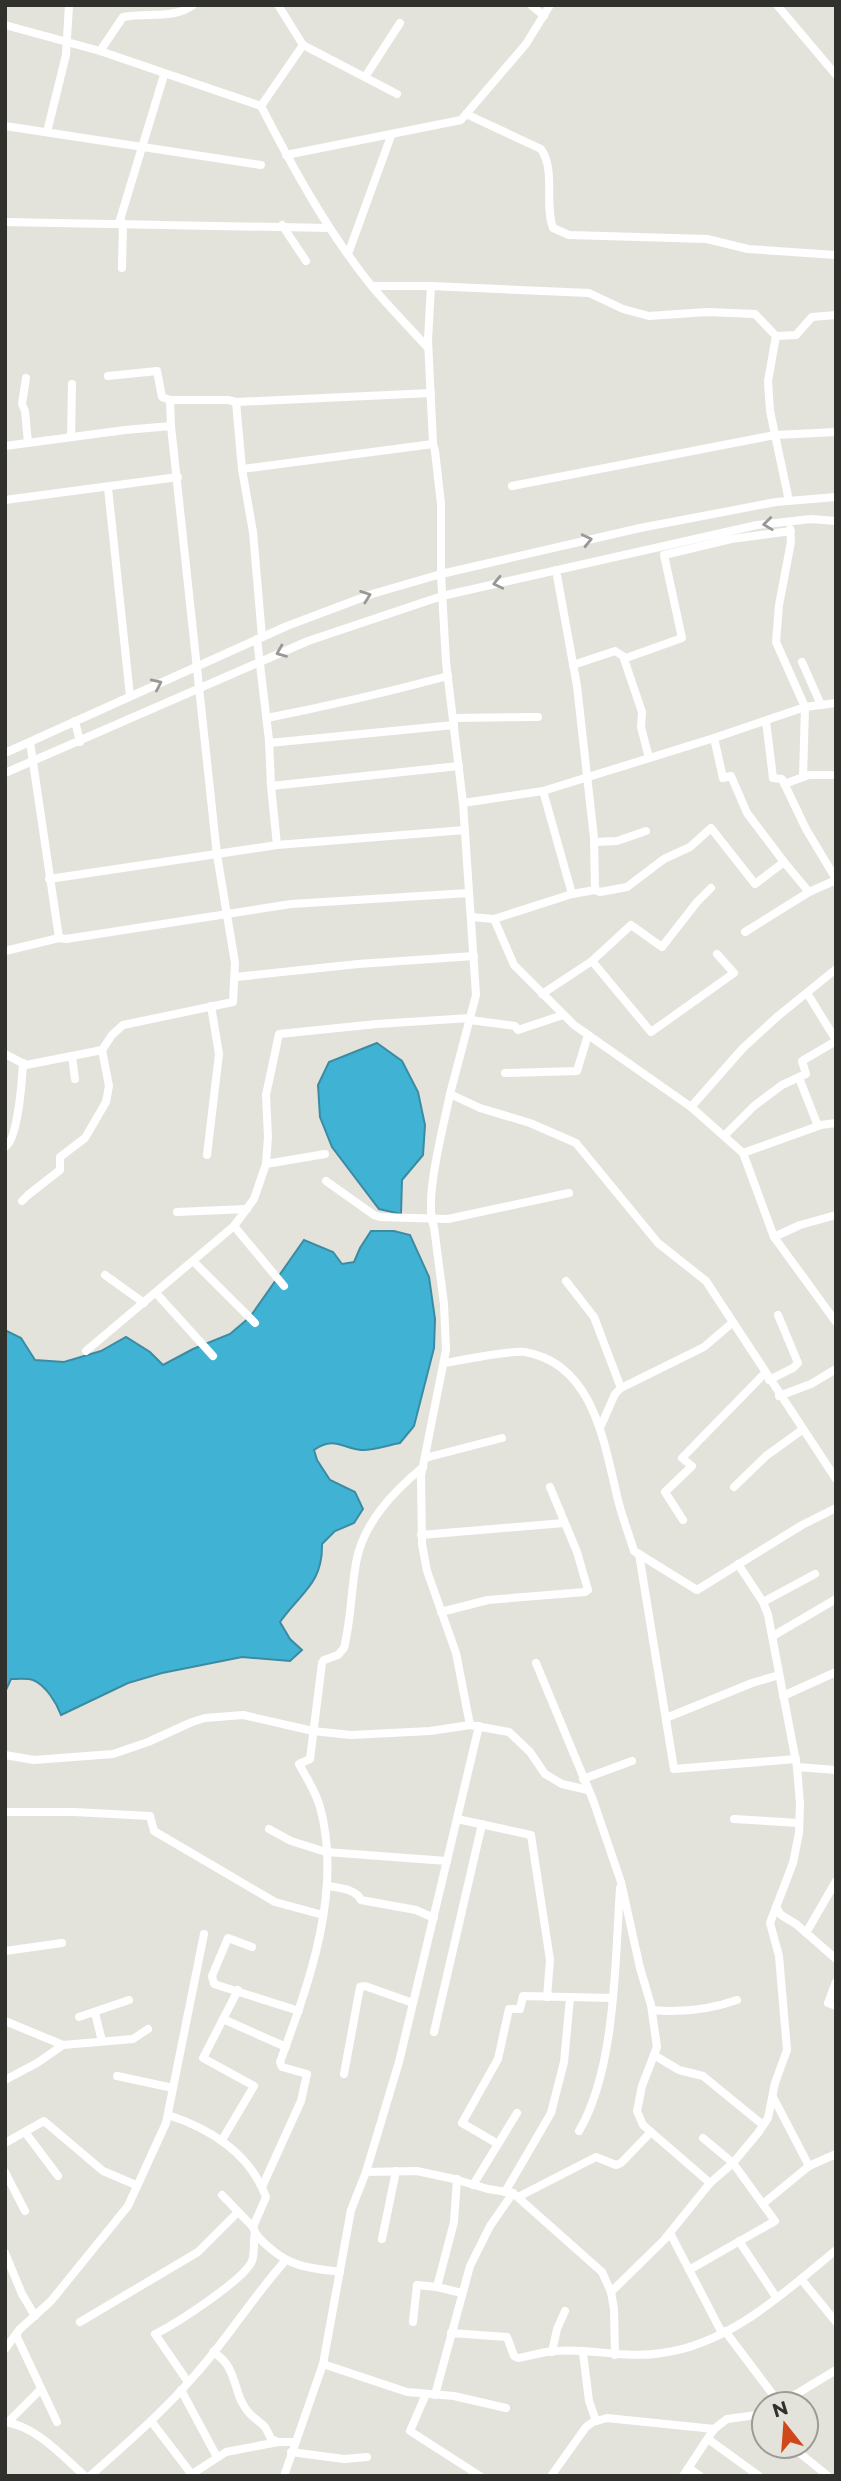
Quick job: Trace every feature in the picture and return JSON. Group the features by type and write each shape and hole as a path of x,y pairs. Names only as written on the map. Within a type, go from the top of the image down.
{"street":[{"path":"47,132 66,55 69,5"},
{"path":"128,16 130,5"},
{"path":"100,51 123,17 181,13 193,5"},
{"path":"530,5 544,16"},
{"path":"286,155 461,120 526,44 550,5"},
{"path":"777,5 836,75"},
{"path":"282,7 303,45 397,94"},
{"path":"365,77 400,23"},
{"path":"5,25 100,51 261,106 329,228 372,286 428,348"},
{"path":"261,106 303,45"},
{"path":"122,268 121,223 140,147 164,75"},
{"path":"466,114 541,149 547,164 550,219 553,228 560,232 569,235 706,239 748,249 836,255"},
{"path":"5,126 261,165"},
{"path":"348,254 391,136"},
{"path":"5,222 282,225 329,228"},
{"path":"282,225 306,261"},
{"path":"372,286 589,293 623,309 649,316 707,312 755,314 776,336 796,335 813,317 836,315"},
{"path":"284,2476 323,2364 351,2210 366,2172 399,2062 457,1819 475,1725 456,1653 427,1571 422,1535 424,1463 445,1363 444,1304 434,1227 430,1219 433,1186 450,1094 476,995 463,803 448,677 442,597 441,504 433,444 428,348 431,286"},
{"path":"776,336 768,381 769,411 789,501"},
{"path":"108,376 157,371 162,397 170,400 236,402 431,393"},
{"path":"26,378 22,404 28,443"},
{"path":"71,437 72,384"},
{"path":"22,1201 60,1170 60,1157 85,1138 106,1102 108,1086 102,1050 112,1035 124,1025 233,1002 235,963 216,855 170,400"},
{"path":"236,402 242,469 253,532 259,661 270,743 277,845"},
{"path":"5,446 171,426"},
{"path":"512,486 775,435 836,432"},
{"path":"242,469 433,444"},
{"path":"5,500 178,477"},
{"path":"108,488 130,696"},
{"path":"5,753 260,638 372,594 441,574 640,528 789,501 836,497"},
{"path":"624,659 682,638 664,555 811,519 836,521"},
{"path":"5,773 308,641 442,597 757,525 790,526"},
{"path":"790,526 791,542 779,605 776,642 805,708 803,777"},
{"path":"556,570 573,665 594,842 595,890"},
{"path":"573,665 615,651 620,653 642,712 640,727 649,758"},
{"path":"802,662 821,705"},
{"path":"267,718 335,705 358,697 386,693 448,677"},
{"path":"463,803 543,791 805,708 836,702"},
{"path":"270,743 453,722 538,717"},
{"path":"75,721 80,742"},
{"path":"745,932 836,879 806,829 782,779 773,778 766,721"},
{"path":"714,738 723,778 731,776 747,813 810,892"},
{"path":"30,742 59,938"},
{"path":"271,786 459,766"},
{"path":"784,784 803,777 831,775"},
{"path":"543,791 572,894"},
{"path":"471,917 494,919 572,894 626,887 664,859 690,847 710,828 755,884 784,862"},
{"path":"49,878 277,845 465,830"},
{"path":"594,842 617,841 646,831"},
{"path":"542,994 592,961 631,925 662,947 711,888"},
{"path":"5,951 59,938 225,916 291,904 469,893"},
{"path":"494,919 514,965 563,1015 691,1107 743,1153 774,1237 836,1322"},
{"path":"592,961 651,1032 734,974 716,954"},
{"path":"236,977 358,964 474,956"},
{"path":"691,1107 743,1048 836,969"},
{"path":"724,1136 754,1105 782,1085 807,1074 802,1061 836,1040 807,993"},
{"path":"206,1155 219,1054 211,1006"},
{"path":"86,1351 234,1226 254,1199 266,1164 266,1095 279,1034 377,1024 470,1019 515,1026 518,1030 563,1015"},
{"path":"505,1073 577,1071 588,1035"},
{"path":"5,1054 26,1065 102,1050"},
{"path":"72,1056 75,1079"},
{"path":"5,1147 11,1142 20,1098 23,1063"},
{"path":"799,1078 818,1126"},
{"path":"450,1094 480,1108 530,1123 576,1143 658,1243 706,1281 836,1479"},
{"path":"743,1153 836,1122"},
{"path":"266,1164 325,1154"},
{"path":"326,1181 373,1215 430,1219 448,1219 569,1193"},
{"path":"177,1212 247,1209"},
{"path":"774,1237 800,1225 836,1215"},
{"path":"234,1226 284,1286"},
{"path":"193,1261 255,1323"},
{"path":"105,1275 144,1303"},
{"path":"566,1281 594,1317 621,1388"},
{"path":"156,1293 213,1356"},
{"path":"683,1520 665,1492 692,1466 682,1458 767,1376 793,1368 798,1363 778,1315"},
{"path":"600,1428 615,1394 621,1388 704,1347 732,1323"},
{"path":"445,1363 523,1352 555,1363 566,1370 576,1380 600,1428 634,1550 697,1590 802,1525 836,1508"},
{"path":"779,1396 811,1384 836,1369"},
{"path":"734,1487 766,1456 802,1430"},
{"path":"262,2187 301,2101 307,2074 282,2067 280,2062 299,2011 328,1885 327,1852 319,1804 299,1764 310,1759 322,1663 338,1655 344,1648 356,1564 364,1536 380,1511 424,1463 502,1438"},
{"path":"441,1612 488,1600 588,1590 583,1570 550,1487"},
{"path":"422,1535 564,1524"},
{"path":"639,1554 674,1769 796,1763 836,1770"},
{"path":"611,2292 670,2233 710,2183 733,2163 763,2125 768,2118 787,2050 779,1956 770,1923 793,1863 799,1823 796,1763 773,1636 763,1602 738,1564"},
{"path":"763,1602 815,1574"},
{"path":"773,1636 836,1599"},
{"path":"536,1663 593,1800 621,1882 652,2010 657,2047 642,2085 638,2110 643,2125 710,2183"},
{"path":"783,1696 836,1672"},
{"path":"666,1718 752,1682 779,1675"},
{"path":"5,1755 34,1760 113,1754 205,1718 243,1715 313,1731 351,1735 430,1731 475,1725 509,1732 552,1779 588,1790"},
{"path":"583,1779 632,1761"},
{"path":"6,1812 150,1816 154,1831 234,1879 275,1902 323,1915"},
{"path":"457,1819 531,1835 550,1960 547,1997"},
{"path":"734,1819 799,1823"},
{"path":"434,2032 482,1824"},
{"path":"269,1829 291,1841 327,1852 447,1861"},
{"path":"806,1933 836,1881"},
{"path":"579,2131 593,2104 610,2026 621,1882"},
{"path":"328,1885 354,1892 361,1900 416,1910 433,1918"},
{"path":"776,1907 781,1915 836,1959"},
{"path":"5,2349 51,2301 128,2206 168,2115 204,1934"},
{"path":"252,1947 228,1938 212,1976 214,1984 299,2011"},
{"path":"5,1951 62,1943"},
{"path":"836,1982 828,2003 836,2006"},
{"path":"344,2074 360,1987 365,1986 413,2003"},
{"path":"222,2140 254,2086 204,2060 238,1990"},
{"path":"498,2144 462,2123 498,2059 509,2009 520,2008 523,1996 612,1998"},
{"path":"481,2476 410,2431 430,2395 470,2266 490,2227 512,2194 551,2113 564,2062 570,1998"},
{"path":"79,2017 129,2000"},
{"path":"652,2010 688,2010 721,2006 737,2000"},
{"path":"95,2013 102,2040"},
{"path":"223,2019 286,2047"},
{"path":"5,2021 63,2045"},
{"path":"5,2080 63,2045 133,2039 148,2029"},
{"path":"654,2055 679,2070 703,2076 763,2125"},
{"path":"117,2076 173,2088"},
{"path":"773,2097 809,2166"},
{"path":"473,2185 517,2113"},
{"path":"168,2115 196,2124 222,2140 247,2165 266,2197 253,2230 252,2262 240,2276 181,2320 155,2334 188,2382"},
{"path":"5,2143 44,2121 103,2171 136,2185"},
{"path":"24,2132 58,2176"},
{"path":"512,2194 596,2157 616,2165 621,2163 651,2132"},
{"path":"689,2270 775,2221 733,2163 703,2138"},
{"path":"764,2203 809,2166 836,2154"},
{"path":"382,2239 396,2171"},
{"path":"366,2172 417,2171 512,2194 602,2272 611,2292 615,2355"},
{"path":"5,2172 25,2211"},
{"path":"437,2287 454,2222 457,2179"},
{"path":"222,2195 285,2261 340,2272"},
{"path":"80,2322 198,2252 238,2212"},
{"path":"670,2233 723,2332 769,2390"},
{"path":"739,2241 776,2297"},
{"path":"451,2333 507,2337 517,2358 552,2352 615,2355 664,2353 741,2323 836,2250"},
{"path":"5,2253 22,2294 35,2316"},
{"path":"6,2422 19,2424 88,2476 151,2421 181,2390 258,2291 285,2261"},
{"path":"801,2279 836,2322"},
{"path":"413,2322 417,2285 462,2293"},
{"path":"552,2352 557,2329 565,2311"},
{"path":"16,2335 57,2422"},
{"path":"213,2352 228,2363 250,2414 264,2424 271,2439 278,2442"},
{"path":"583,2353 589,2401 596,2421"},
{"path":"323,2364 407,2392 454,2396 506,2408"},
{"path":"803,2390 836,2370"},
{"path":"6,2422 40,2390"},
{"path":"181,2390 217,2457"},
{"path":"700,2476 686,2472 714,2429 727,2419 750,2416"},
{"path":"551,2476 586,2427 596,2421 607,2418 714,2429"},
{"path":"151,2421 192,2475 226,2452 278,2442 295,2442"},
{"path":"708,2439 759,2476"},
{"path":"291,2452 344,2459 367,2457"},
{"path":"808,2460 828,2476"}],"water":[{"path":"377,1043 402,1061 418,1092 425,1125 423,1155 402,1180 401,1214 379,1209 332,1147 320,1117 318,1085 329,1062"},
{"path":"371,1231 394,1231 410,1235 429,1277 435,1319 434,1348 414,1426 400,1443 366,1450 333,1443 314,1450 330,1480 355,1492 363,1509 354,1523 335,1531 322,1544 319,1569 314,1579 280,1622 290,1639 302,1650 290,1661 242,1657 162,1673 128,1683 61,1715 54,1700 38,1682 11,1679 5,1692 5,1330 21,1338 35,1360 64,1362 101,1351 126,1337 150,1352 163,1365 230,1334 250,1317 304,1240 333,1252 342,1264 354,1262"}]}
